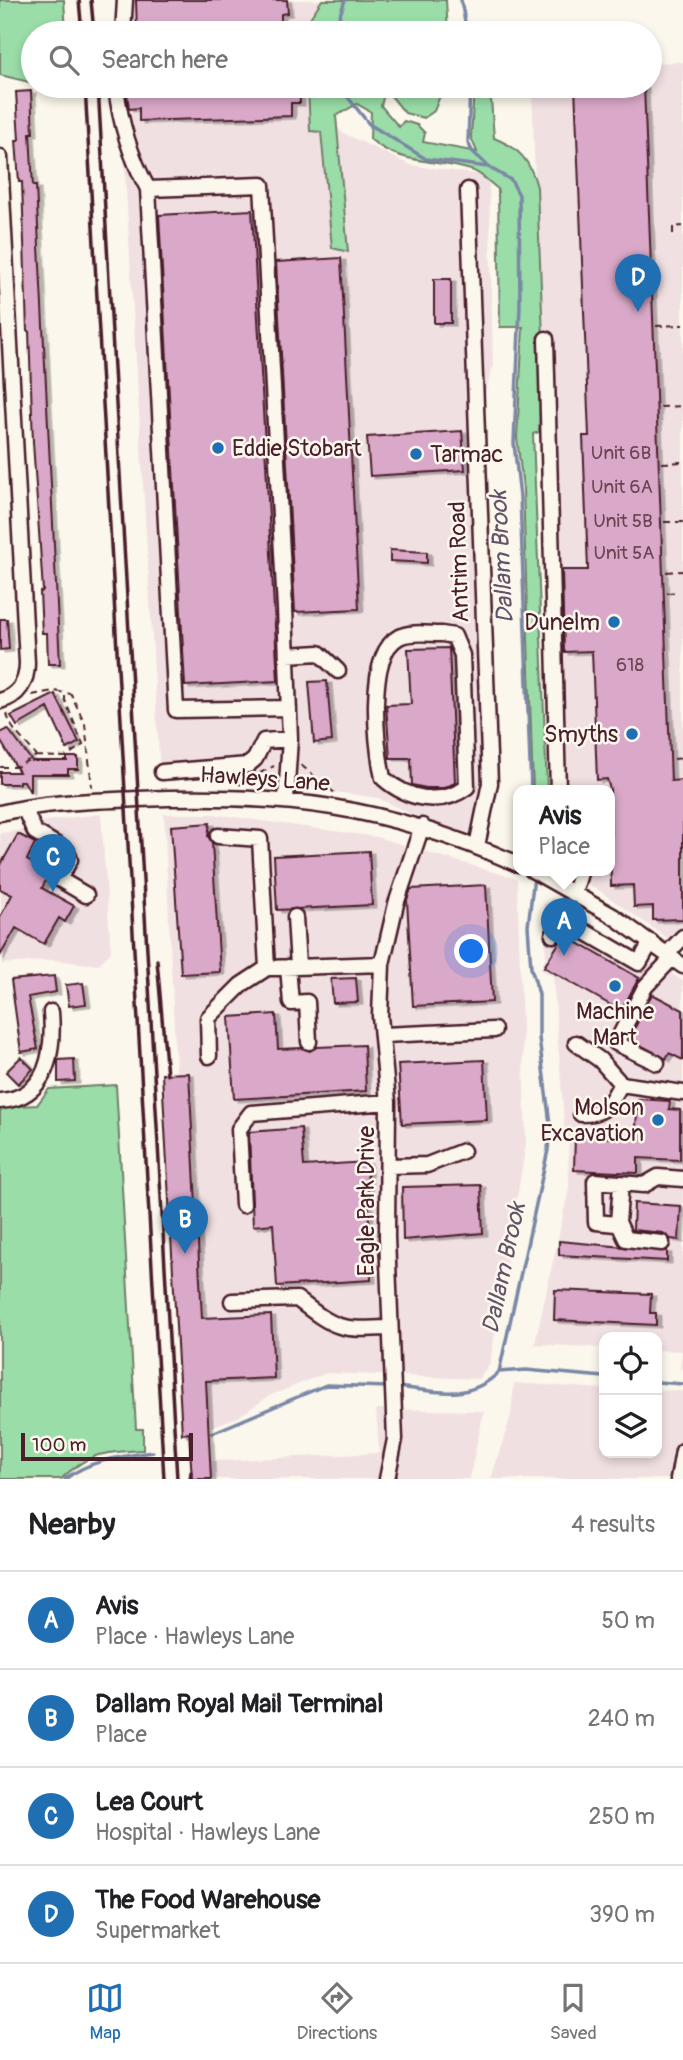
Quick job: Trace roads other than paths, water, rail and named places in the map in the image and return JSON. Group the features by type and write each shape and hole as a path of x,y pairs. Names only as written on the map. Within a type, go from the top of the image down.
{"street":[{"path":"124,21 125,0"},
{"path":"118,98 135,165 148,189 176,710 289,708"},
{"path":"0,157 6,385 27,663 25,679 8,697"},
{"path":"148,189 262,185 287,655 290,739 286,799"},
{"name":"Antrim Road","path":"468,190 489,799 477,846"},
{"path":"547,339 558,785"},
{"path":"442,634 454,636 459,643 467,787 453,797 429,799 407,795 383,778 374,693 390,644 397,638 442,634"},
{"path":"287,655 319,653 338,671"},
{"path":"162,772 248,765 255,759 264,741 290,739"},
{"path":"467,787 489,799"},
{"name":"Hawleys Lane","path":"0,813 93,801 183,797 286,799 352,809 422,826 513,861"},
{"path":"24,808 35,832 67,851 70,860 59,879 86,895"},
{"name":"Eagle Park Drive","path":"387,1479 395,1439 389,1328 388,1102 382,964 390,922 422,826"},
{"path":"218,836 260,839 267,968"},
{"path":"543,876 674,959"},
{"path":"574,893 578,876"},
{"path":"295,917 291,1003 306,1002 309,1042"},
{"path":"553,935 563,919 639,963 651,942"},
{"path":"657,1063 617,1043 645,987 674,959 683,937"},
{"path":"209,1056 208,1018 241,985 267,968 382,964"},
{"path":"0,1101 9,1101 31,1089 46,1071 53,1046 51,1012"},
{"path":"383,1035 494,1030"},
{"path":"576,1043 600,1060 621,1084 683,1093"},
{"path":"581,1114 597,1114 604,1110 621,1084"},
{"path":"243,1205 239,1129 251,1113 388,1102"},
{"path":"388,1166 427,1165 463,1151"},
{"path":"618,1222 600,1224 594,1219 594,1183 597,1180 644,1185 657,1177 683,1179"},
{"path":"621,1184 618,1222 626,1239 662,1243"},
{"path":"232,1301 297,1298 330,1325 340,1329 389,1328"},
{"path":"678,1479 683,1451"}],"waterway":[{"path":"338,21 345,0"},
{"path":"461,0 465,21"},
{"path":"348,98 369,124 426,159 488,167"},
{"name":"Dallam Brook","path":"470,98 468,142 472,151 490,168 511,180 519,195 520,306 514,443 520,497 531,785"},
{"name":"Dallam Brook","path":"397,1387 439,1392 464,1391 476,1388 499,1372 548,1150 550,1124 539,1038 539,994 531,968 528,926 534,877"},
{"path":"499,1372 526,1370 599,1377"},
{"path":"662,1382 683,1384"},
{"name":"Dallam Brook","path":"212,1433 326,1385 389,1387"},
{"name":"Dallam Brook","path":"65,1479 96,1463 153,1452"}],"railway":[{"path":"79,0 81,21"},
{"path":"91,0 93,21"},
{"path":"86,98 164,1479"},
{"path":"99,98 177,1479"},
{"path":"157,960 167,1075"},
{"path":"190,1479 191,1472"}],"place":[{"name":"The Food Warehouse","path":"638,312"},
{"name":"Eddie Stobart","path":"218,448"},
{"name":"Tarmac","path":"416,454"},
{"name":"Dunelm","path":"614,622"},
{"name":"Smyths","path":"632,734"},
{"name":"Lea Court","path":"53,892"},
{"name":"Avis","path":"564,956"},
{"name":"Machine Mart","path":"615,986"},
{"name":"Molson Excavation","path":"658,1120"},
{"name":"Dallam Royal Mail Terminal","path":"185,1254"}]}
